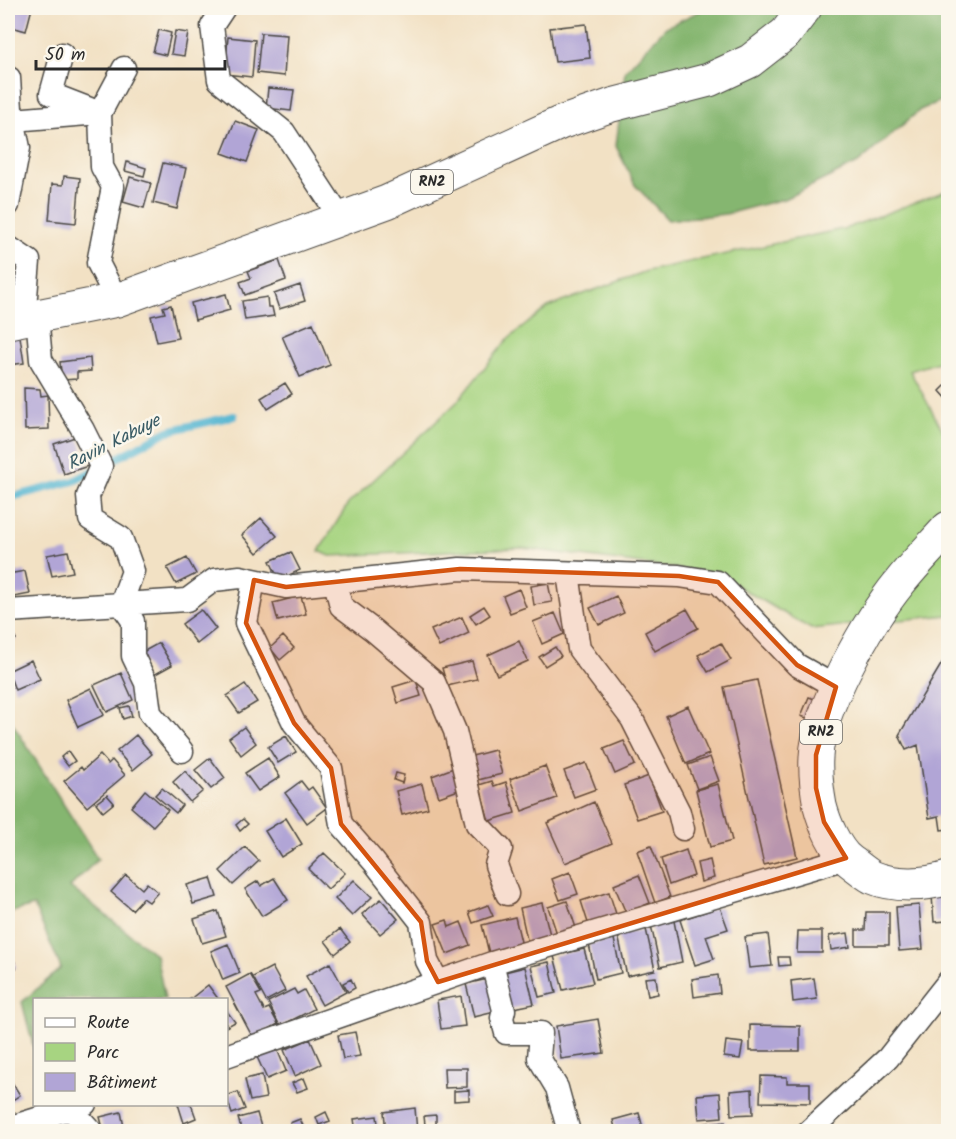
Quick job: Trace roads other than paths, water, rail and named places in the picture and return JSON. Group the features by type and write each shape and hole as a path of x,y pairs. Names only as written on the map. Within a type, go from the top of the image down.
{"highway":[{"name":"RN2","path":"23,319 117,300 387,202 560,123 612,105 709,80 750,61 786,33 805,8"},
{"name":"RN2","path":"948,528 899,583 855,651 836,687 823,724 816,754 816,788 824,822 846,858 873,877 901,883 933,883 948,878"}],"street":[{"path":"224,8 212,26 219,80 284,132 341,219"},
{"path":"62,54 51,94 100,113"},
{"path":"117,300 98,263 113,188 102,167 100,113 124,68"},
{"path":"8,204 19,148 10,121 9,78"},
{"path":"10,121 100,113"},
{"path":"8,247 29,261 23,319 41,360 83,430 101,466 88,496 90,519 121,538 133,571 121,604"},
{"path":"8,611 187,600 214,580 240,577 286,587 459,569 679,576 718,582 797,665 836,687"},
{"path":"568,573 579,649 632,719 679,812 683,829"},
{"path":"254,580 246,623 294,723 331,768 341,824 421,922 427,961 438,982"},
{"path":"335,582 341,606 434,682 455,731 477,824 501,849 496,865 507,894"},
{"path":"121,604 133,621 133,656 146,683 150,713 182,751"},
{"path":"228,1055 492,963 846,858"},
{"path":"492,963 504,1010 502,1018 506,1033 541,1033 539,1058 558,1088 569,1131"},
{"path":"808,1131 844,1101 888,1058 948,982"},
{"path":"8,1128 78,1107 92,1131"}],"waterway":[{"name":"Ravin Kabuye","path":"102,466 168,431 234,416"},
{"name":"Ravin Kabuye","path":"8,498 74,481 91,472"}]}
